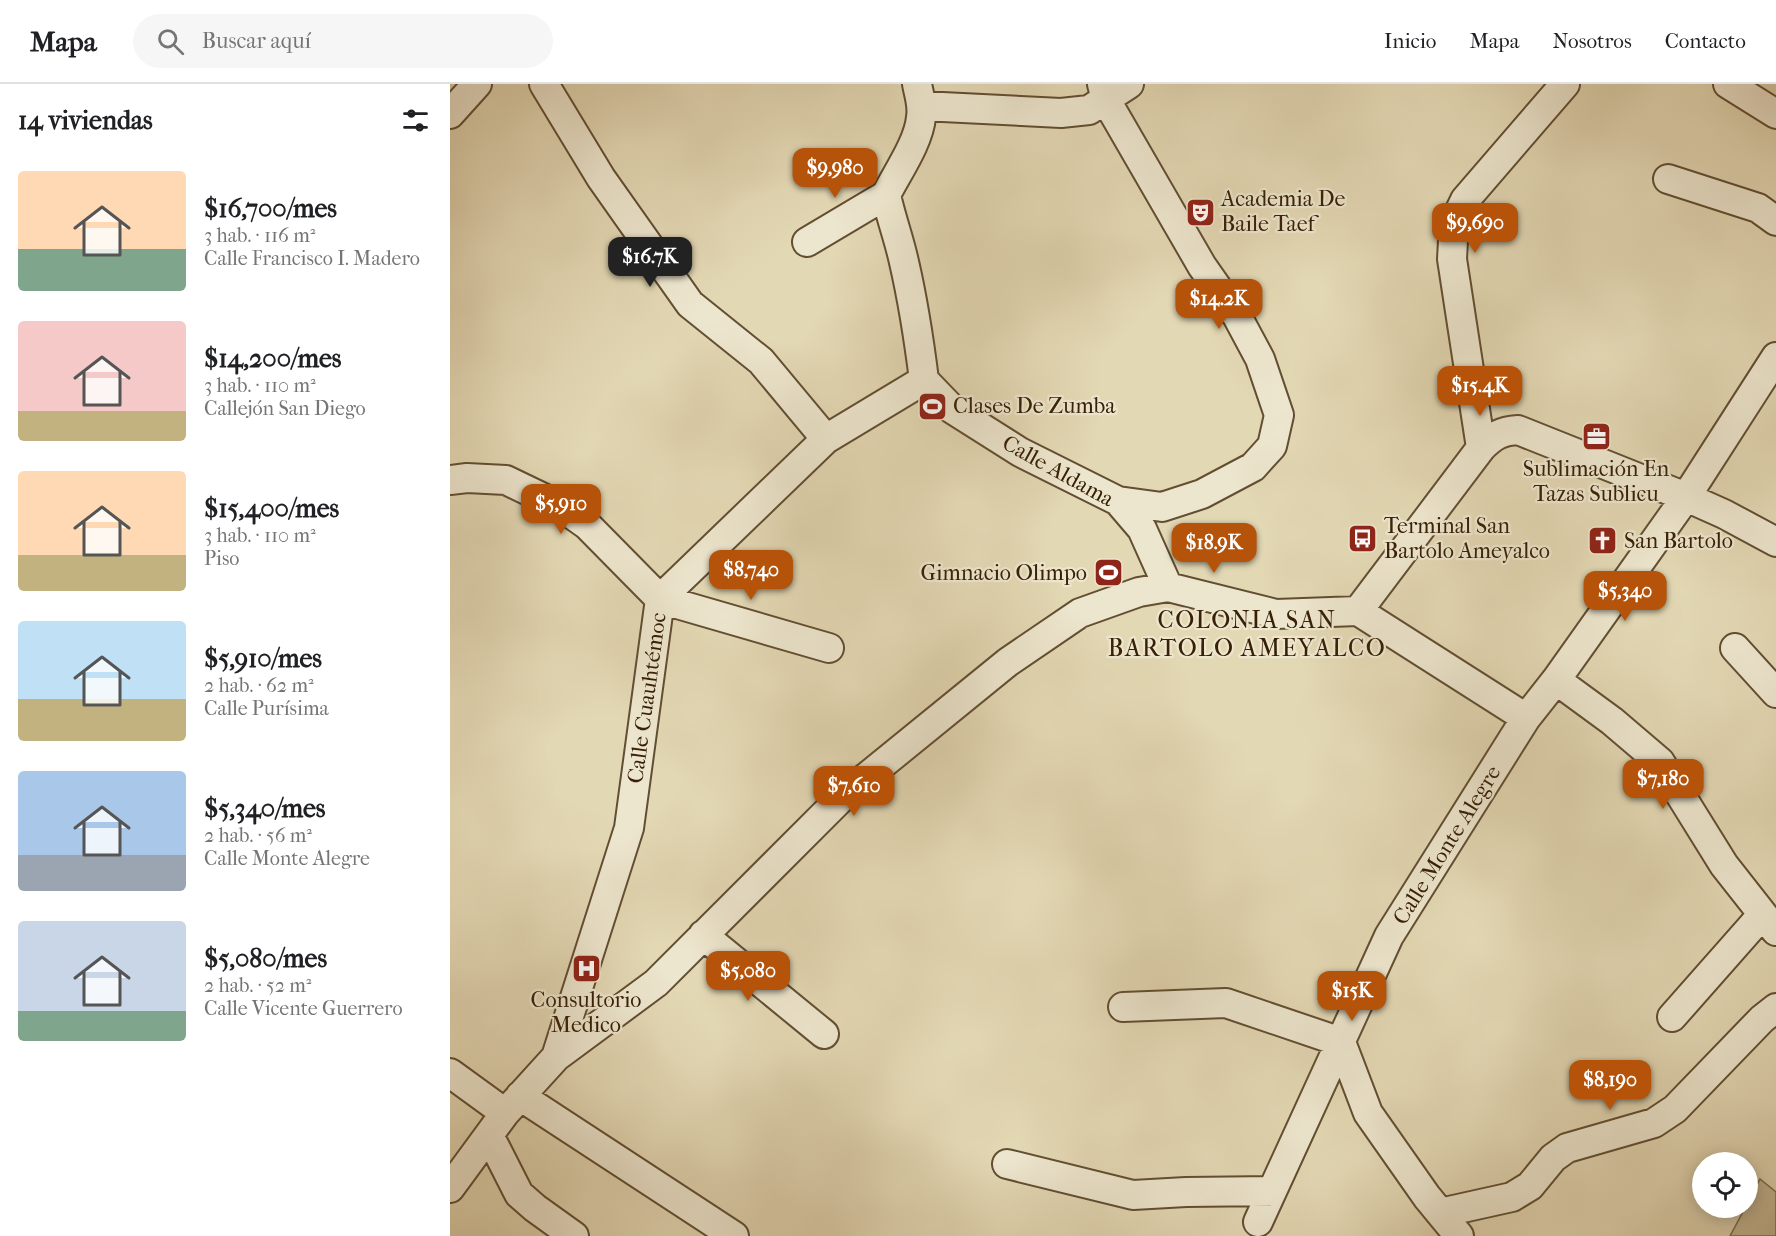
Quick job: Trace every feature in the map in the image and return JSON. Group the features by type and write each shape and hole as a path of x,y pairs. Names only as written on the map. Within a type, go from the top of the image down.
{"street":[{"path":"450,114 477,84"},
{"path":"544,84 601,178 690,304 761,361 825,439"},
{"path":"1481,448 1452,260 1454,223 1465,200 1565,84"},
{"path":"1728,84 1776,114"},
{"path":"807,242 886,195 910,148 921,119 919,95 1061,113 1089,110 1113,89 1196,256 1237,316 1260,359 1279,415 1272,446 1253,467 1202,494 1162,507 1118,501"},
{"path":"1668,179 1758,208 1776,221"},
{"path":"886,195 915,311 924,380"},
{"name":"Calle Monte Alegre","path":"1258,1222 1389,936 1526,718 1556,680 1686,497 1776,357"},
{"name":"Calle Cuauhtémoc","path":"556,1057 629,828 660,599 825,439 924,380"},
{"name":"Calle Aldama","path":"924,380 952,409 1020,452 1118,501 1143,530 1168,587"},
{"path":"1358,611 1481,448 1494,435 1505,430 1518,430 1686,497 1724,513 1776,542"},
{"path":"450,480 467,478 506,480 560,506 587,525 660,599 829,648"},
{"path":"450,1188 504,1115 556,1057 656,983 842,797 1008,662 1080,613 1139,592 1168,587 1276,614 1358,611 1526,718"},
{"path":"1735,648 1776,693"},
{"path":"1556,680 1612,721 1660,762 1724,865 1769,923 1672,1017"},
{"path":"703,935 824,1034"},
{"path":"1123,1007 1226,1003 1341,1042 1368,1113 1459,1236"},
{"path":"1440,1213 1512,1197 1530,1186 1553,1158 1568,1148 1654,1123 1675,1109 1776,1008"},
{"path":"450,1073 504,1115 734,1236"},
{"path":"504,1115 519,1194 574,1236"},
{"path":"1007,1164 1133,1195 1272,1191"}],"shaded area":[{"path":"1760,1179 1776,1192 1776,1236 1730,1236 1740,1218 1758,1218 1758,1183"}],"place":[{"name":"Academia De Baile Taef","path":"1200,212"},
{"name":"Clases De Zumba","path":"932,406"},
{"name":"Sublimación En Tazas Sublicu","path":"1596,437"},
{"name":"Terminal San Bartolo Ameyalco","path":"1363,539"},
{"name":"San Bartolo","path":"1603,541"},
{"name":"Gimnacio Olimpo","path":"1108,573"},
{"name":"Consultorio Medico","path":"586,968"}],"district":[{"name":"COLONIA SAN BARTOLO AMEYALCO","path":"1247,634"}]}
